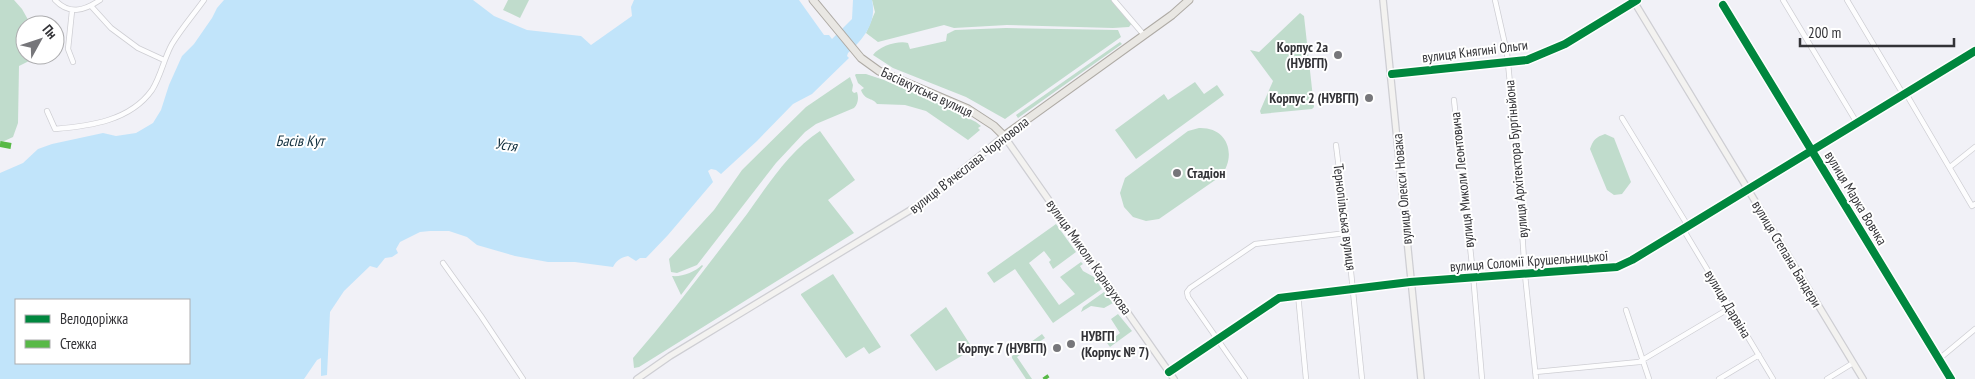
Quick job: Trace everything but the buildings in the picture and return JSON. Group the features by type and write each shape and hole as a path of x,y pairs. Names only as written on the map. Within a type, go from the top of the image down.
{"main road":[{"name":"Басівкутська вулиця","path":"813,0 861,58 891,77 968,109 994,126 1004,136"},
{"name":"вулиця Вʼячеслава Чорновола","path":"637,379 670,356 922,203 1004,136 1144,35 1189,0"},
{"name":"вулиця Олекси Новака","path":"1383,0 1392,74 1410,282 1421,379"},
{"name":"вулиця Степана Бандери","path":"1635,1 1863,379"},
{"name":"вулиця Миколи Карнаухова","path":"1004,136 1174,379"}],"street":[{"path":"55,0 64,8 72,11 92,6 100,0"},
{"path":"47,110 55,129 102,123 114,119 132,108 152,90 173,42 204,0"},
{"path":"1114,0 1144,35"},
{"name":"вулиця Архітектора Бургіньйона","path":"1495,0 1508,63 1517,155 1525,274 1536,379"},
{"path":"1783,0 1858,123"},
{"path":"1847,0 1974,205"},
{"name":"вулиця Княгині Ольги","path":"1392,74 1527,60 1565,44 1635,1"},
{"name":"вулиця Марка Вовчка","path":"1723,5 1951,379"},
{"path":"92,6 111,28 138,48 164,60"},
{"path":"72,11 68,48 73,62"},
{"name":"вулиця Соломії Крушельницької","path":"1169,372 1273,301 1298,294 1410,282 1617,267 1632,260 1975,51"},
{"name":"вулиця Миколи Леонтовича","path":"1454,100 1482,379"},
{"path":"1622,118 1688,226"},
{"name":"Тернопільська вулиця","path":"1336,145 1354,288 1362,379"},
{"path":"1950,167 1975,147"},
{"name":"вулиця Дарвіна","path":"1683,229 1773,379"},
{"path":"1245,379 1187,292 1190,288 1255,244 1347,234"},
{"path":"443,263 523,379"},
{"path":"1298,294 1306,379"},
{"path":"1536,372 1643,360 1730,308"},
{"path":"1626,310 1649,379"},
{"path":"1939,358 1975,329"},
{"path":"1719,379 1759,355"},
{"path":"1827,379 1853,363"}],"green space":[{"path":"0,0 14,0 25,15 15,15 15,65 21,65 19,66 18,123 13,137 0,143"},
{"path":"508,0 529,0 520,18 503,10"},
{"path":"872,0 1112,0 1132,23 1129,27 1113,28 1007,25 954,28 944,25 878,42 866,33 875,12"},
{"path":"1300,13 1304,16 1314,107 1312,109 1261,114 1260,111 1273,81 1250,50 1259,52"},
{"path":"1006,28 1118,30 1121,37 1005,119 966,97 893,68 873,55 884,46 895,43 908,43 910,49 946,41 947,34 955,30"},
{"path":"1120,42 1122,44 1018,118 1016,115"},
{"path":"856,74 866,74 884,80 942,105 976,122 981,126 978,128 980,130 968,140 926,111 905,105 877,104 863,93 861,90 864,88 858,83"},
{"path":"850,77 853,85 852,91 854,93 857,92 858,96 854,108 816,124 805,132 776,163 697,265 677,273 671,272 669,259 714,210 742,170 806,107"},
{"path":"1195,82 1204,94 1217,85 1224,95 1136,159 1115,130 1164,94 1168,100"},
{"name":"Стадіон","path":"1199,128 1217,132 1227,144 1229,151 1228,160 1221,176 1159,219 1146,221 1133,217 1124,207 1120,193 1125,178 1188,131"},
{"path":"820,131 855,180 828,200 854,233 639,367 634,368 633,358 691,287 780,169 799,148"},
{"path":"1605,134 1614,138 1631,182 1622,194 1614,195 1607,190 1590,149 1595,139"},
{"path":"1056,224 1076,252 1053,269 1049,262 1051,260 1044,251 1029,263 1059,305 1075,294 1060,277 1081,262 1083,264 1080,266 1083,271 1094,277 1102,289 1053,323 1015,269 994,283 987,273"},
{"path":"702,265 681,295 672,276 688,274"},
{"path":"833,274 881,347 869,354 864,347 846,358 801,295"},
{"path":"1104,292 1113,303 1104,308 1091,306 1081,312 1083,307"},
{"path":"946,307 973,349 936,371 910,335"},
{"path":"1118,314 1132,331 1110,347 1107,343 1120,333 1111,319"},
{"path":"1042,334 1045,338 1017,357 1032,379 1026,379 1012,356"}],"water":[{"name":"Басів Кут","path":"224,0 473,0 494,16 527,30 581,36 591,45 632,16 631,7 634,0 799,0 824,35 829,35 832,39 852,19 853,0 872,0 873,8 871,23 864,36 848,53 847,56 849,58 812,94 793,104 721,174 716,170 711,169 708,171 713,182 646,258 640,258 636,261 628,256 619,260 613,267 575,262 548,262 515,256 477,245 467,237 449,231 420,232 400,242 396,249 398,253 392,257 385,258 377,268 370,266 344,291 330,312 327,375 321,376 321,358 317,360 304,379 0,379 0,173 23,163 38,149 52,144 103,133 116,136 136,133 153,123 161,110 169,85 182,56 194,44"}],"marked path":[{"path":"0,144 11,146"}],"cycle path":[{"path":"1392,74 1527,60 1565,44 1637,0"},
{"path":"1723,5 1951,379"},
{"path":"1169,372 1279,298 1410,282 1617,267 1632,260 1975,51"}],"place":[{"name":"Корпус 2а (НУВГП)","path":"1338,55"},
{"name":"Корпус 2 (НУВГП)","path":"1369,98"},
{"name":"Стадіон","path":"1177,173"},
{"name":"НУВГП (Корпус № 7)","path":"1071,344"},
{"name":"Корпус 7 (НУВГП)","path":"1057,348"}],"water label":[{"name":"Устя","path":"506,145"}]}
